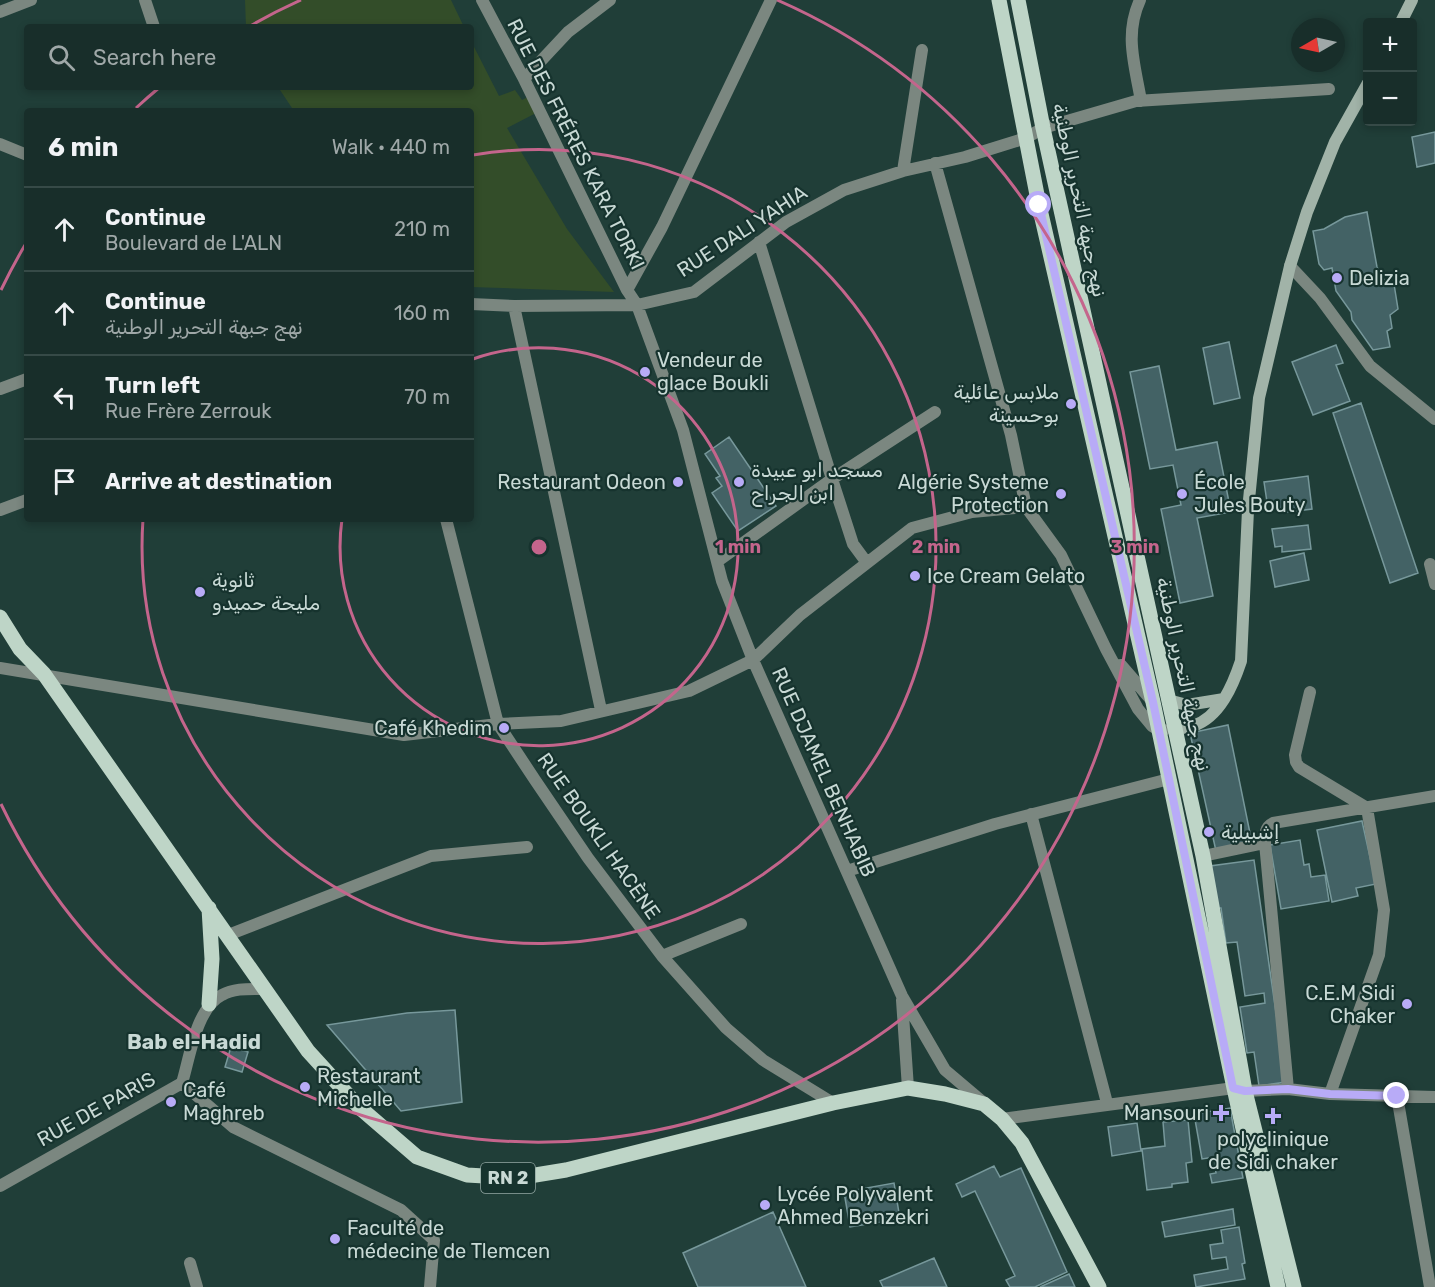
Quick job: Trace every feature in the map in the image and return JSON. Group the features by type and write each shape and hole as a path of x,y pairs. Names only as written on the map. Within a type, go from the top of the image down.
{"main road":[{"path":"999,0 1042,216 1161,701 1187,705 1224,699"},
{"name":"نهج جبهة التحرير الوطنية","path":"1018,0 1167,730 1203,856 1239,1090 1294,1287"},
{"path":"1403,18 1413,0"},
{"path":"1167,730 1194,726 1208,718 1224,699 1235,680 1241,661 1248,510 1259,398 1290,266 1307,212 1335,142 1363,92"},
{"name":"RN 2","path":"0,617 20,649 44,674 308,1051 359,1107 417,1157 467,1175 517,1178 566,1170 833,1102 908,1088 945,1094 984,1104 1002,1119 1022,1143 1100,1287"},
{"name":"نهج جبهة التحرير الوطنية","path":"1167,730 1169,779 1239,1090 1278,1287"},
{"path":"209,908 212,959 209,1004"}],"street":[{"path":"0,12 32,0"},
{"path":"145,0 153,24"},
{"name":"RUE DES FRÉRES KARA TORKI","path":"482,0 524,79 627,290 637,305 683,430 718,561"},
{"path":"524,79 568,32 610,0"},
{"path":"627,290 662,227 771,0"},
{"path":"1140,0 1133,15 1130,34 1141,101"},
{"path":"903,171 922,50"},
{"name":"RUE DALI YAHIA","path":"474,304 637,305 694,292 786,222 844,190 903,171 965,157 1026,138 1043,128 1136,101 1329,89"},
{"path":"0,144 24,154"},
{"path":"934,163 1011,435 1026,507 1061,555 1106,649 1146,720 1167,730"},
{"path":"759,242 832,479 854,544 867,563"},
{"path":"1290,266 1320,298 1370,366 1435,419"},
{"path":"514,306 601,710"},
{"path":"0,389 24,380"},
{"path":"718,561 832,479 935,412"},
{"path":"0,510 24,501"},
{"path":"0,668 404,735 498,724 561,721 689,690 753,660 800,615 912,528 972,512 1026,507"},
{"name":"RUE BOUKLI HACÈNE","path":"447,522 498,724 588,858 662,956 726,1028 763,1060 833,1102"},
{"name":"RUE DJAMEL BENHABIB","path":"718,561 722,581 753,660 902,996"},
{"path":"1430,564 1435,584"},
{"path":"1106,649 1161,701"},
{"path":"1310,693 1295,755 1296,762 1367,808 1384,909 1379,955 1330,1094"},
{"path":"847,871 995,824 1169,779"},
{"path":"1288,1089 1264,843 1268,825 1435,796"},
{"path":"1032,814 1107,1103"},
{"path":"1203,856 1264,843"},
{"path":"228,935 430,856 527,847"},
{"path":"662,956 741,924"},
{"path":"209,1004 222,994 240,989 263,989"},
{"path":"902,996 908,1088"},
{"path":"902,996 945,1070 984,1104"},
{"name":"RUE DE PARIS","path":"0,1186 183,1083 199,1023 209,1004"},
{"path":"183,1083 233,1127 401,1210 434,1240 430,1287"},
{"path":"1002,1119 1107,1103 1239,1090 1288,1089 1330,1094 1435,1097"},
{"path":"1397,1096 1430,1287"},
{"path":"190,1263 197,1287"}],"green space":[{"path":"245,0 451,0 463,24 246,24"},
{"path":"474,47 499,96 515,90 522,100 528,97 536,113 507,128 567,229 614,292 474,287 474,108 292,108 280,90 474,90"}],"building":[{"path":"1435,132 1435,163 1417,167 1412,137"},
{"path":"1367,212 1377,267 1387,285 1394,284 1398,309 1390,315 1392,328 1387,331 1390,347 1373,350 1352,320 1351,312 1336,291 1332,268 1324,270 1319,264 1313,231 1324,229 1345,217"},
{"path":"1229,342 1240,398 1214,404 1203,348"},
{"path":"1336,345 1343,363 1336,365 1350,401 1313,415 1292,362"},
{"path":"1159,366 1176,450 1217,442 1231,512 1197,518 1213,596 1180,603 1161,509 1181,505 1173,465 1150,469 1130,372"},
{"path":"1361,403 1418,573 1390,583 1333,413"},
{"name":"مسجد ابو عبيدة ابن الجراح","path":"729,437 776,506 738,531 712,493 722,486 716,478 720,476 705,454"},
{"path":"1308,476 1312,509 1280,513 1279,501 1267,502 1264,482"},
{"path":"1308,525 1311,549 1282,552 1282,546 1275,547 1272,529"},
{"path":"1304,553 1309,580 1275,587 1270,561"},
{"path":"1228,725 1252,843 1216,851 1190,733"},
{"path":"1362,821 1376,884 1356,888 1358,896 1332,902 1317,830"},
{"path":"1300,840 1304,865 1309,864 1311,877 1325,875 1329,901 1281,909 1270,845"},
{"path":"1254,860 1286,1082 1259,1086 1254,1052 1247,1053 1240,1007 1265,1003 1264,993 1245,996 1237,942 1226,943 1221,908 1216,908 1210,866"},
{"path":"455,1010 462,1102 401,1111 327,1025 407,1013"},
{"path":"231,1047 248,1052 242,1072 225,1067"},
{"path":"1230,1108 1243,1178 1212,1183 1210,1174 1216,1173 1214,1157 1202,1159 1194,1114"},
{"path":"1188,1120 1192,1162 1186,1163 1188,1182 1172,1184 1172,1187 1147,1190 1142,1149 1165,1146 1163,1122"},
{"path":"1137,1123 1141,1151 1112,1156 1108,1127"},
{"path":"994,1166 1000,1177 1021,1168 1067,1272 1035,1287 1010,1287 1006,1280 1015,1276 975,1191 962,1197 956,1184"},
{"path":"894,1183 900,1219 850,1227 844,1192"},
{"path":"1233,1209 1235,1225 1165,1237 1162,1222"},
{"path":"773,1212 806,1287 698,1287 683,1253"},
{"path":"1239,1227 1245,1263 1242,1264 1245,1279 1196,1287 1194,1275 1228,1269 1226,1257 1212,1259 1210,1245 1223,1243 1221,1230"},
{"path":"934,1258 947,1287 883,1287 880,1281"},
{"path":"1069,1274 1075,1287 1040,1287"}],"place":[{"name":"Delizia","path":"1337,278"},
{"name":"Vendeur de glace Boukli","path":"645,372"},
{"name":"ملابس عائلية بوحسينة","path":"1071,404"},
{"name":"Restaurant Odeon","path":"678,482"},
{"name":"مسجد ابو عبيدة ابن الجراح","path":"739,482"},
{"name":"Algérie Systeme Protection","path":"1061,494"},
{"name":"École Jules Bouty","path":"1182,494"},
{"name":"Ice Cream Gelato","path":"915,576"},
{"name":"ثانوية مليحة حميدو","path":"200,592"},
{"name":"Café Khedim","path":"504,728"},
{"name":"إشبيلية","path":"1209,832"},
{"name":"C.E.M Sidi Chaker","path":"1407,1004"},
{"name":"Restaurant Michelle","path":"305,1087"},
{"name":"Café Maghreb","path":"171,1102"},
{"name":"Mansouri","path":"1221,1113"},
{"name":"polyclinique de Sidi chaker","path":"1273,1116"},
{"name":"Lycée Polyvalent Ahmed Benzekri","path":"765,1205"},
{"name":"Faculté de médecine de Tlemcen","path":"335,1239"}],"district":[{"name":"Bab el-Hadid","path":"194,1042"}],"route":[{"path":"1039,205 1153,702 1233,1088 1245,1091 1288,1089 1330,1094 1397,1096"}]}
